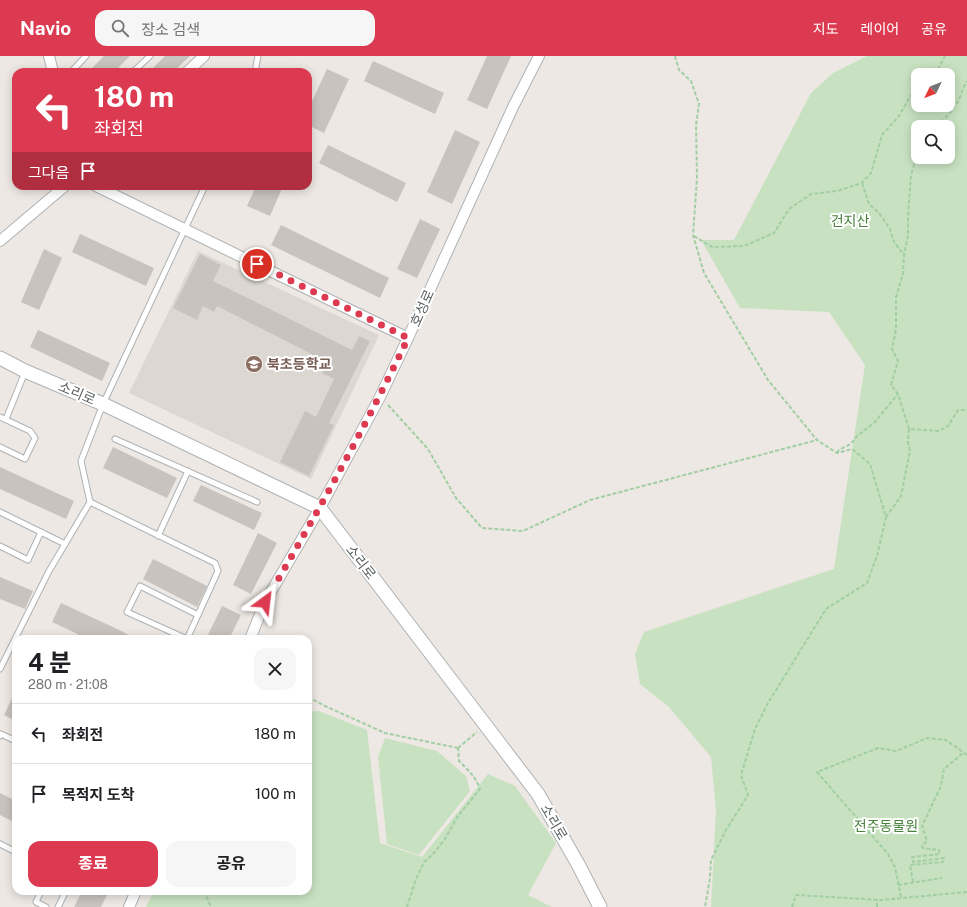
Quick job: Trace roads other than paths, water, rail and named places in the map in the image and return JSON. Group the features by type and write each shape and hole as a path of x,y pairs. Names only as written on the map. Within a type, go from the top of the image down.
{"street":[{"path":"49,56 52,68"},
{"path":"191,68 204,56"},
{"name":"호성로","path":"252,635 265,602 320,508 380,397 513,106 539,56"},
{"path":"0,241 61,190"},
{"path":"104,190 408,338"},
{"name":"소리로","path":"0,358 25,371 103,404 320,508 538,794 579,866 600,907"},
{"path":"129,907 134,895"}],"lane":[{"path":"74,68 86,56"},
{"path":"137,68 150,56"},
{"path":"256,68 258,56"},
{"path":"18,635 49,572 90,502 81,461 103,404 203,190"},
{"path":"6,419 25,371"},
{"path":"0,417 30,432 35,438 25,459 0,447"},
{"path":"116,440 257,502"},
{"path":"158,536 188,472"},
{"path":"90,502 215,563 218,571 189,635"},
{"path":"1,514 65,544"},
{"path":"0,546 28,560 42,532"},
{"path":"178,635 127,612 140,586 198,615"},
{"path":"0,670 12,646"},
{"path":"0,736 1,734 12,739"},
{"path":"0,844 12,850"},
{"path":"39,895 36,902 46,907"},
{"path":"58,907 64,895"}],"place":[{"name":"북초등학교","path":"254,364"}],"park label":[{"name":"건지산","path":"850,221"},
{"name":"전주동물원","path":"886,826"}]}
